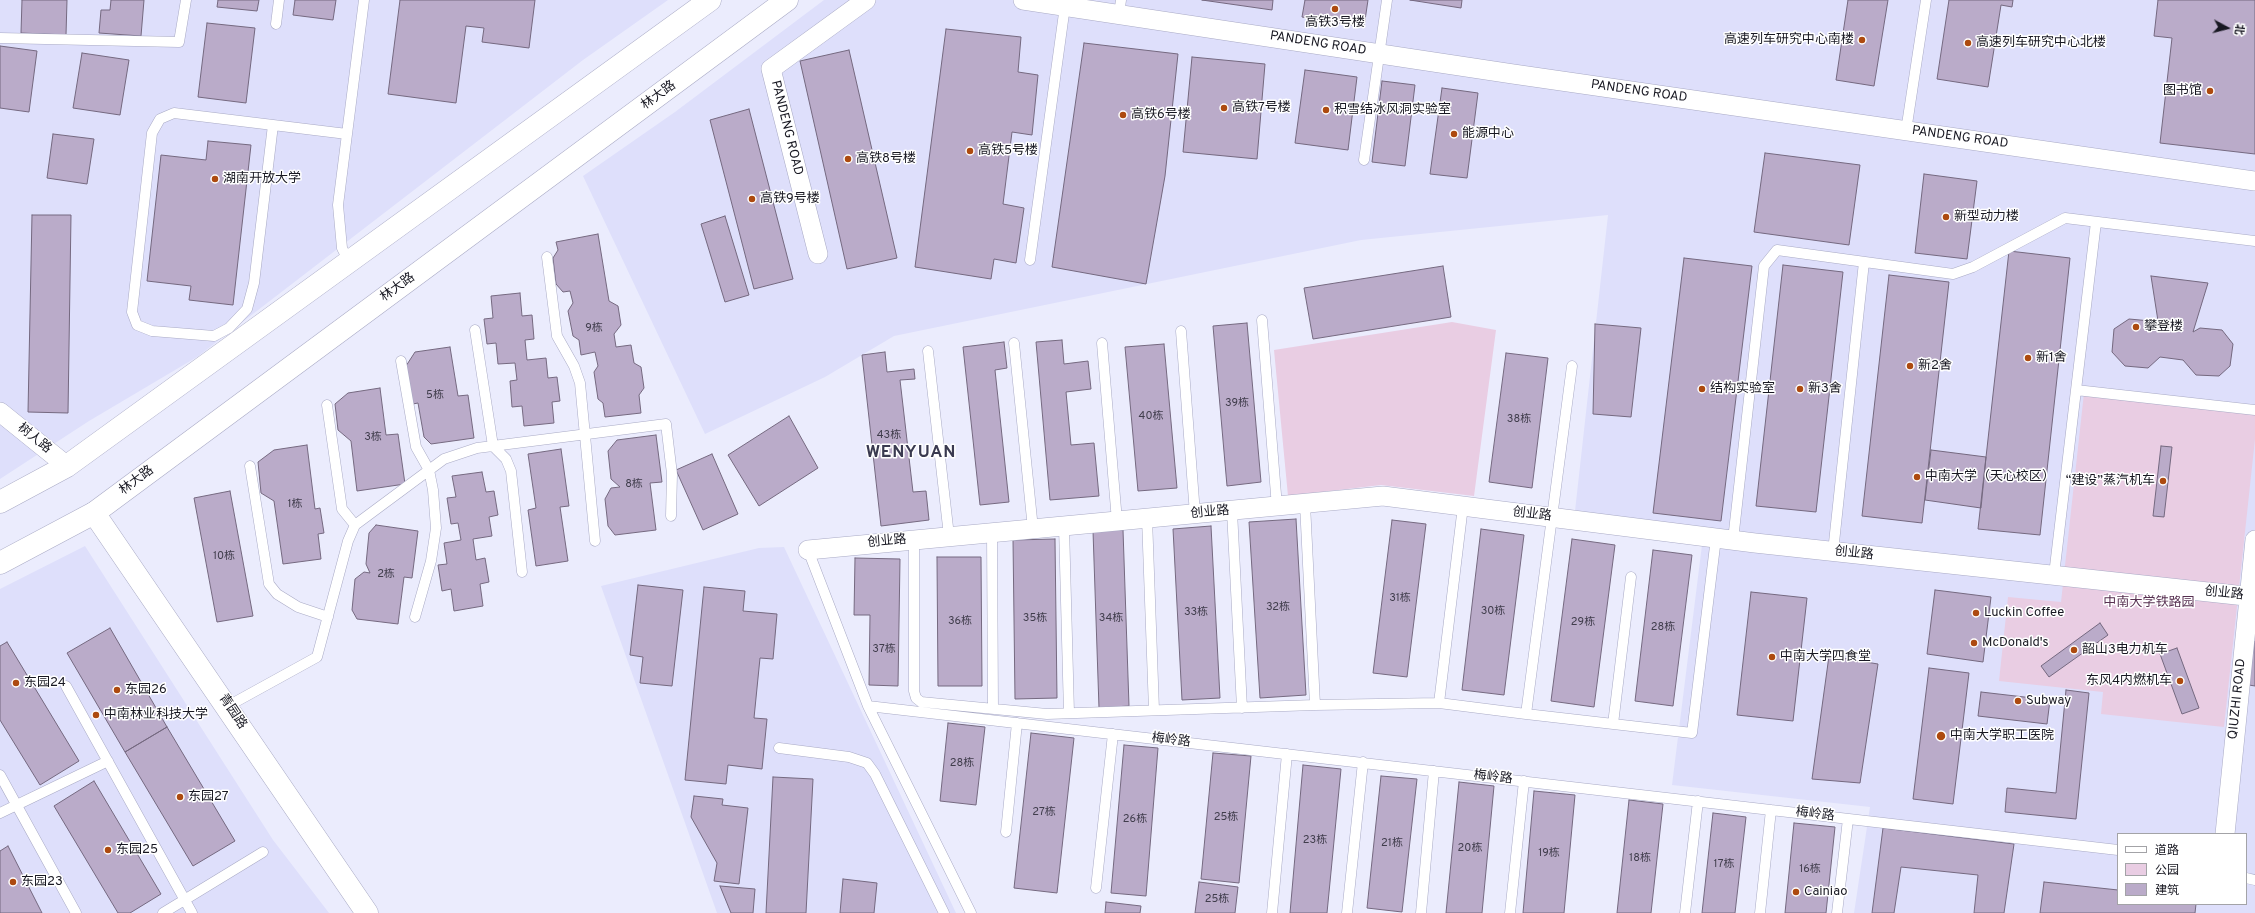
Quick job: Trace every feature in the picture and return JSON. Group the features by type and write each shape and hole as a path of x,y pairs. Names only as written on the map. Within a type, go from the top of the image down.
{"main road":[{"path":"0,502 67,466 710,0"},
{"name":"林大路","path":"0,563 94,513 788,0"},
{"name":"青园路","path":"94,513 228,706 367,913"}],"street":[{"name":"PANDENG ROAD","path":"818,254 771,69 866,0"},
{"name":"PANDENG ROAD","path":"1023,0 1065,6 1120,7 1379,54 2255,181"},
{"name":"树人路","path":"0,412 67,466"},
{"name":"创业路","path":"808,550 1383,496 1833,552 2252,597"},
{"name":"QIUZHI ROAD","path":"2225,833 2252,597 2255,540"}],"lane":[{"path":"0,38 179,42 186,0"},
{"path":"276,24 279,0"},
{"path":"349,262 342,248 338,205 364,0"},
{"path":"1364,160 1387,0"},
{"path":"1906,131 1926,0"},
{"path":"1030,260 1065,6"},
{"path":"273,125 254,283 247,309 229,328 214,336 152,330 137,325 132,312 152,133 160,119 174,113 273,125 346,134"},
{"path":"914,540 914,691 916,698 921,702 1047,714 1439,703 1692,733 1725,539 1764,266 1777,250 1953,274 1973,267 2065,218 2255,241"},
{"path":"2054,575 2096,222"},
{"path":"547,257 557,336 574,366 580,383 595,541"},
{"path":"1833,552 1864,262"},
{"path":"1262,320 1277,507"},
{"path":"474,330 493,446 506,459 511,471 522,572"},
{"path":"1181,331 1194,514"},
{"path":"1014,343 1033,529"},
{"path":"1102,343 1117,521"},
{"path":"928,351 949,536"},
{"path":"401,361 416,447 428,470 433,490 436,528 431,561 415,617"},
{"path":"1526,714 1572,366"},
{"path":"2076,390 2255,410"},
{"path":"327,405 342,509 355,525"},
{"path":"228,706 317,657 348,541 355,525 444,459 477,448 666,424 672,474 671,516"},
{"path":"250,466 269,584 277,594 298,607 328,617"},
{"path":"1305,504 1314,706"},
{"path":"1439,703 1463,506"},
{"path":"1232,511 1242,708"},
{"path":"1147,518 1154,710"},
{"path":"1064,526 1069,713"},
{"path":"992,532 993,709"},
{"path":"808,550 868,706 971,913"},
{"path":"1613,724 1630,577"},
{"path":"66,686 192,913"},
{"name":"梅岭路","path":"868,706 2117,850"},
{"path":"1006,832 1017,723"},
{"path":"1096,888 1113,734"},
{"path":"779,748 849,757 867,763 875,774 944,913"},
{"path":"1272,913 1287,754"},
{"path":"0,813 108,761"},
{"path":"1347,913 1363,762"},
{"path":"1421,913 1434,771"},
{"path":"0,775 76,913"},
{"path":"1510,913 1524,781"},
{"path":"1686,913 1698,801"},
{"path":"1760,913 1771,810"},
{"path":"1837,913 1848,819"},
{"path":"163,913 264,852"}],"shaded area":[{"name":"湖南开放大学","path":"0,0 668,0 583,60 197,357 89,421 0,479"},
{"name":"中南大学（天心校区）","path":"824,0 2255,0 2255,913 1854,913 1870,807 1672,785 1703,537 1574,520 1608,215 1361,240 894,336 825,377 705,434 583,176 675,112"},
{"name":"中南林业科技大学","path":"85,546 273,840 329,913 0,913 0,589"},
{"path":"784,547 956,913 717,913 601,586 759,548"}],"green space":[{"path":"1452,322 1496,330 1474,496 1381,485 1288,496 1274,350"},
{"name":"中南大学铁路园","path":"2084,393 2255,412 2255,439 2224,727 2101,714 2103,692 1999,681 2008,597 2061,602"}],"building":[{"path":"22,0 67,0 66,35 21,33"},
{"path":"111,0 144,0 141,36 99,33 101,10 110,10"},
{"path":"218,0 259,0 257,11 217,7"},
{"path":"295,0 336,0 333,20 293,15"},
{"path":"400,0 535,0 529,48 482,42 484,28 466,26 456,103 388,94"},
{"path":"1202,0 1273,0 1272,10"},
{"name":"高铁3号楼","path":"1305,0 1368,0 1364,27 1302,17"},
{"path":"1410,0 1462,0 1461,8"},
{"name":"高速列车研究中心南楼","path":"1848,0 1888,0 1874,86 1836,80"},
{"name":"高速列车研究中心北楼","path":"1949,0 2013,0 2012,7 2001,5 1988,87 1937,79"},
{"name":"图书馆","path":"2158,0 2255,0 2255,154 2160,143 2172,38 2154,36"},
{"path":"207,23 255,28 246,103 198,97"},
{"name":"高铁5号楼","path":"946,29 1021,37 1018,72 1038,75 1032,135 1012,132 1003,204 1024,208 1016,263 994,259 991,279 915,267"},
{"name":"高铁6号楼","path":"1084,43 1178,54 1165,176 1146,284 1052,267"},
{"path":"0,46 37,51 29,112 0,108"},
{"name":"高铁8号楼","path":"849,50 897,258 847,269 800,61"},
{"path":"82,53 129,60 120,115 73,108"},
{"name":"高铁7号楼","path":"1192,57 1265,64 1257,159 1183,152"},
{"name":"积雪结冰风洞实验室","path":"1305,70 1357,77 1348,150 1295,143"},
{"path":"1382,81 1415,85 1405,166 1372,162"},
{"name":"能源中心","path":"1442,88 1478,93 1467,178 1430,174"},
{"name":"高铁9号楼","path":"749,109 793,279 754,289 710,120"},
{"path":"53,134 94,139 87,184 47,178"},
{"path":"208,141 251,145 233,305 189,300 191,286 147,281 161,155 206,160"},
{"path":"1765,153 1860,165 1849,245 1754,232"},
{"name":"新型动力楼","path":"1924,174 1977,181 1967,259 1915,253"},
{"path":"32,215 71,215 68,413 28,412"},
{"path":"725,216 749,295 725,302 701,224"},
{"path":"598,234 609,301 618,306 621,325 614,334 616,347 631,345 634,363 641,367 644,388 639,395 641,413 605,417 603,403 598,399 594,372 598,366 595,352 581,355 579,340 573,336 568,311 573,303 570,291 563,292 556,284 553,258 558,250 556,242"},
{"name":"新1舍","path":"2009,251 2070,258 2040,535 1978,529"},
{"name":"结构实验室","path":"1684,258 1752,266 1721,521 1653,513"},
{"name":"新3舍","path":"1783,265 1843,272 1816,512 1756,506"},
{"path":"1443,266 1451,317 1313,339 1304,288"},
{"name":"新2舍","path":"1889,275 1949,282 1922,523 1862,516"},
{"name":"攀登楼","path":"2151,276 2208,283 2193,332 2200,328 2222,330 2233,344 2230,366 2219,376 2196,375 2183,360 2160,357 2148,368 2125,366 2112,352 2114,329 2129,319 2151,321 2157,329 2158,321"},
{"path":"520,293 522,316 532,315 534,339 525,340 527,360 546,358 548,378 557,377 560,401 552,402 554,423 524,426 522,406 512,407 510,381 517,380 515,363 498,364 496,343 487,344 484,319 493,318 491,296"},
{"path":"1247,323 1261,482 1227,486 1213,326"},
{"path":"1595,324 1641,328 1631,417 1593,414"},
{"path":"1062,340 1064,364 1088,361 1091,389 1066,392 1071,445 1094,443 1099,496 1050,500 1036,342"},
{"path":"1004,342 1007,368 995,370 1009,502 980,505 963,347"},
{"path":"1164,344 1177,488 1138,491 1125,347"},
{"path":"450,347 458,396 468,395 474,438 431,444 424,437 418,403 413,404 406,366 415,352"},
{"path":"885,352 887,372 914,369 915,379 900,380 913,492 926,491 929,520 881,526 862,355"},
{"path":"1506,353 1548,358 1532,488 1489,482"},
{"path":"380,388 386,435 398,434 405,484 357,491 351,441 338,430 335,404 348,393"},
{"path":"789,416 818,468 759,506 728,455"},
{"path":"656,435 662,482 650,483 656,530 615,535 608,526 605,499 611,488 620,487 611,479 608,451 617,440"},
{"path":"307,445 315,509 320,508 324,533 318,534 321,559 283,564 274,501 261,493 258,462 274,450"},
{"name":"“建设”蒸汽机车","path":"2161,446 2172,447 2164,517 2153,516"},
{"path":"561,449 569,506 560,507 568,561 536,566 528,510 536,508 528,454"},
{"path":"1931,450 1986,457 1981,508 1925,500"},
{"path":"712,454 738,514 703,530 676,470"},
{"path":"482,472 486,492 494,491 498,515 489,517 492,536 473,539 476,560 485,558 489,582 480,584 483,606 454,611 451,589 442,591 438,565 447,564 444,543 461,540 458,523 451,524 447,498 456,497 452,476"},
{"path":"230,491 253,616 217,622 194,498"},
{"path":"1296,519 1306,695 1260,698 1249,522"},
{"path":"1392,520 1426,524 1407,677 1373,673"},
{"path":"376,525 418,531 412,578 404,577 398,624 357,619 352,610 355,579 364,572 370,573 366,564 369,533"},
{"path":"1211,526 1220,698 1182,700 1173,529"},
{"path":"1481,529 1524,535 1504,695 1462,690"},
{"path":"1123,530 1129,706 1099,708 1093,531"},
{"path":"1055,539 1057,698 1015,699 1013,540"},
{"path":"1572,539 1615,545 1594,707 1551,701"},
{"path":"1653,550 1692,555 1673,706 1635,701"},
{"path":"937,557 981,557 982,686 938,686"},
{"path":"855,558 900,559 898,686 869,685 870,615 854,615"},
{"path":"638,585 683,590 672,686 640,683 643,657 630,655"},
{"path":"704,587 745,591 743,611 777,614 773,659 760,658 754,718 767,719 762,769 728,765 726,784 685,780"},
{"path":"1935,590 1991,597 1983,662 1927,654"},
{"name":"中南大学四食堂","path":"1751,592 1807,598 1793,721 1737,715"},
{"name":"韶山3电力机车","path":"2100,623 2108,635 2049,677 2041,666"},
{"name":"东园26","path":"110,628 167,727 125,752 67,653"},
{"path":"2254,641 2255,642 2255,686 2249,685"},
{"name":"东园24","path":"7,642 79,761 40,785 0,720 0,646"},
{"name":"东风4内燃机车","path":"2177,648 2199,708 2182,714 2160,654"},
{"path":"1829,656 1878,664 1860,783 1812,779"},
{"name":"中南大学职工医院","path":"1929,668 1969,673 1953,804 1913,799"},
{"name":"中南大学职工医院","path":"2066,690 2089,693 2076,819 2005,812 2007,788 2056,793"},
{"path":"1981,692 2050,700 2047,724 1978,716"},
{"path":"948,723 985,727 976,805 940,801"},
{"name":"东园27","path":"167,727 235,841 193,866 125,752"},
{"path":"1031,733 1074,738 1057,893 1014,888"},
{"path":"1124,745 1158,748 1146,896 1111,893"},
{"path":"1213,753 1251,756 1239,883 1201,879"},
{"path":"1303,765 1341,769 1327,913 1290,913"},
{"path":"1381,776 1417,779 1402,912 1367,908"},
{"path":"773,777 813,779 806,913 766,913"},
{"name":"东园25","path":"94,781 161,894 130,913 118,913 54,806"},
{"path":"1459,782 1494,786 1482,913 1446,913"},
{"path":"1534,791 1575,795 1564,913 1523,913"},
{"path":"694,796 723,799 722,805 748,808 739,884 714,881 717,863 691,817"},
{"path":"1629,800 1663,804 1651,913 1617,913"},
{"path":"1713,813 1746,817 1735,913 1702,913"},
{"path":"1794,823 1835,827 1826,913 1785,913"},
{"path":"1883,828 2014,844 2004,913 1974,913 1978,875 1901,867 1894,913 1872,913"},
{"name":"东园23","path":"8,846 42,913 0,913 0,851"},
{"path":"843,879 877,883 874,913 840,913"},
{"path":"1199,882 1238,887 1235,913 1195,913"},
{"path":"2044,882 2117,890 2117,905 2196,905 2195,913 2040,913"},
{"path":"720,886 755,889 753,913 731,913"},
{"path":"1106,902 1141,906 1140,913 1105,913"}],"place":[{"name":"高铁3号楼","path":"1335,9"},
{"name":"高速列车研究中心南楼","path":"1862,40"},
{"name":"高速列车研究中心北楼","path":"1968,43"},
{"name":"图书馆","path":"2210,91"},
{"name":"高铁7号楼","path":"1224,108"},
{"name":"积雪结冰风洞实验室","path":"1326,110"},
{"name":"高铁6号楼","path":"1123,115"},
{"name":"能源中心","path":"1454,134"},
{"name":"高铁5号楼","path":"970,151"},
{"name":"高铁8号楼","path":"848,159"},
{"name":"湖南开放大学","path":"215,179"},
{"name":"高铁9号楼","path":"752,199"},
{"name":"新型动力楼","path":"1946,217"},
{"name":"攀登楼","path":"2136,327"},
{"name":"新1舍","path":"2028,358"},
{"name":"新2舍","path":"1910,366"},
{"name":"结构实验室","path":"1702,389"},
{"name":"新3舍","path":"1800,389"},
{"name":"中南大学（天心校区）","path":"1917,477"},
{"name":"“建设”蒸汽机车","path":"2163,481"},
{"name":"Luckin Coffee","path":"1976,613"},
{"name":"McDonald's","path":"1974,643"},
{"name":"韶山3电力机车","path":"2074,650"},
{"name":"中南大学四食堂","path":"1772,657"},
{"name":"东风4内燃机车","path":"2180,681"},
{"name":"东园24","path":"16,683"},
{"name":"东园26","path":"117,690"},
{"name":"Subway","path":"2018,701"},
{"name":"中南林业科技大学","path":"96,715"},
{"name":"中南大学职工医院","path":"1941,736"},
{"name":"东园27","path":"180,797"},
{"name":"东园25","path":"108,850"},
{"name":"东园23","path":"13,882"},
{"name":"Cainiao","path":"1796,892"}],"district":[{"name":"WENYUAN","path":"911,454"}]}
